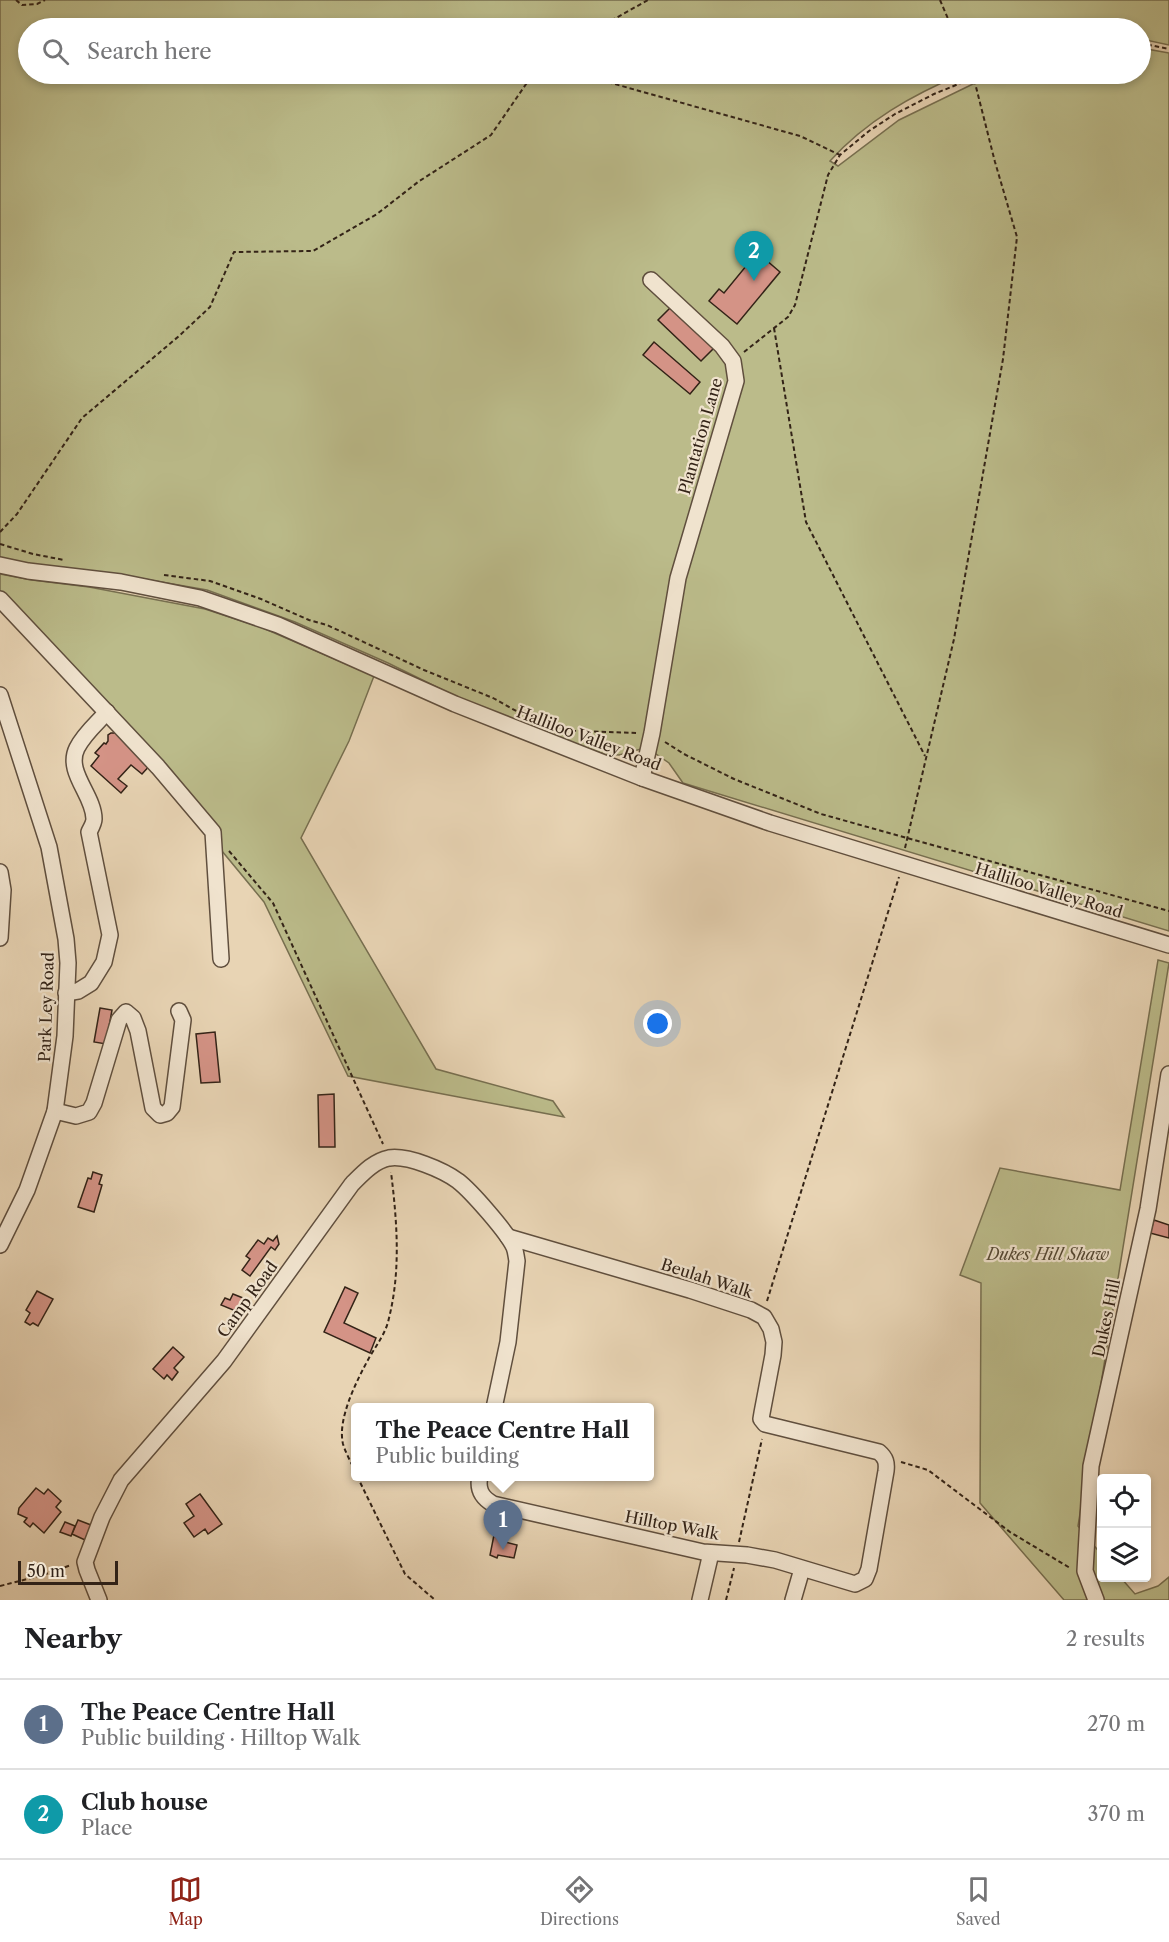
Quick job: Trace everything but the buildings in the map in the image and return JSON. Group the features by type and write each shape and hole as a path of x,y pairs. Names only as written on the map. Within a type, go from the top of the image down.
{"street":[{"path":"651,280 722,346 733,361"},
{"name":"Plantation Lane","path":"642,778 652,734 678,578 718,437 732,400 736,381 733,361"},
{"name":"Halliloo Valley Road","path":"0,565 28,571 121,582 200,598 278,625 455,705 642,778 770,823 1169,945"},
{"path":"0,599 158,767 213,832 221,959"},
{"name":"Park Ley Road","path":"0,695 50,847 66,939 65,1036 56,1112 27,1190 0,1245"},
{"path":"66,993 91,983 104,962 110,935 89,832 94,820 90,802 74,765 76,750 107,712"},
{"path":"0,872 3,890 0,938"},
{"path":"56,1112 76,1116 89,1112 94,1103 119,1020 126,1012 133,1018 138,1031 153,1108 160,1115 167,1113 172,1107 183,1020 179,1011"},
{"name":"Dukes Hill","path":"1087,1573 1091,1466 1148,1209 1169,1074"},
{"path":"390,1158 403,1158 419,1163 457,1180 508,1237 515,1249 517,1261 508,1342 495,1403"},
{"name":"Camp Road","path":"86,1561 102,1517 122,1480 224,1361 352,1184 377,1162 390,1158"},
{"name":"Beulah Walk","path":"508,1237 690,1290 751,1310 764,1317 771,1329 774,1342 761,1419 765,1425"},
{"path":"765,1425 879,1452 885,1457"},
{"name":"Hilltop Walk","path":"479,1481 479,1490 493,1504 711,1553 737,1554 775,1560 855,1584 865,1579 869,1569 887,1464 885,1457"},
{"path":"700,1600 711,1553"},
{"path":"86,1561 87,1570 99,1600"},
{"path":"793,1600 802,1569"},
{"path":"1087,1573 1096,1600"}],"path":[{"path":"16,0 22,5 37,4 45,0"},
{"path":"616,18 648,0"},
{"path":"940,0 948,18"},
{"path":"1151,45 1169,49"},
{"path":"0,532 17,514 82,418 210,307 234,252 314,251 368,220 418,182 491,135 526,84"},
{"path":"615,84 800,136 840,155"},
{"name":"Plantation Lane","path":"733,361 788,318 795,306 828,175 840,155 869,131 895,114 953,84"},
{"path":"764,1317 764,1309 903,864 907,837 954,639 1003,359 1017,237 1000,182 975,84"},
{"path":"774,328 806,522 926,758"},
{"path":"652,734 684,754 734,779 821,814 1169,911"},
{"path":"228,850 273,903 390,1158 395,1208 397,1276 385,1333 368,1361 347,1406 342,1424 343,1443 351,1461"},
{"path":"726,1600 765,1425"},
{"path":"885,1457 928,1470 1010,1532 1067,1568 1087,1573"},
{"path":"360,1481 405,1574 435,1600"},
{"path":"0,1586 86,1561"}],"green space":[{"path":"0,0 1169,0 1169,45 1151,41 1151,18 18,18 18,84 940,84 891,110 859,133 830,161 838,166 899,120 973,84 1151,84 1151,50 1169,53 1169,931 683,783 669,763 653,752 641,749 619,755 604,754 552,736 463,700 388,663 295,622 207,590 127,576 31,566 0,559"},
{"path":"0,574 89,587 205,609 263,628 374,676 349,741 301,838 436,1069 553,1101 564,1117 348,1076 264,902 151,765 0,606"},
{"name":"Dukes Hill Shaw","path":"1158,960 1169,963 1078,1526 1097,1549 1097,1582 1124,1582 1135,1594 1158,1586 1169,1577 1169,1600 1064,1600 980,1503 981,1283 960,1275 1000,1168 1120,1190"}],"place":[{"name":"Club house","path":"754,281"},
{"name":"The Peace Centre Hall","path":"503,1550"}]}
